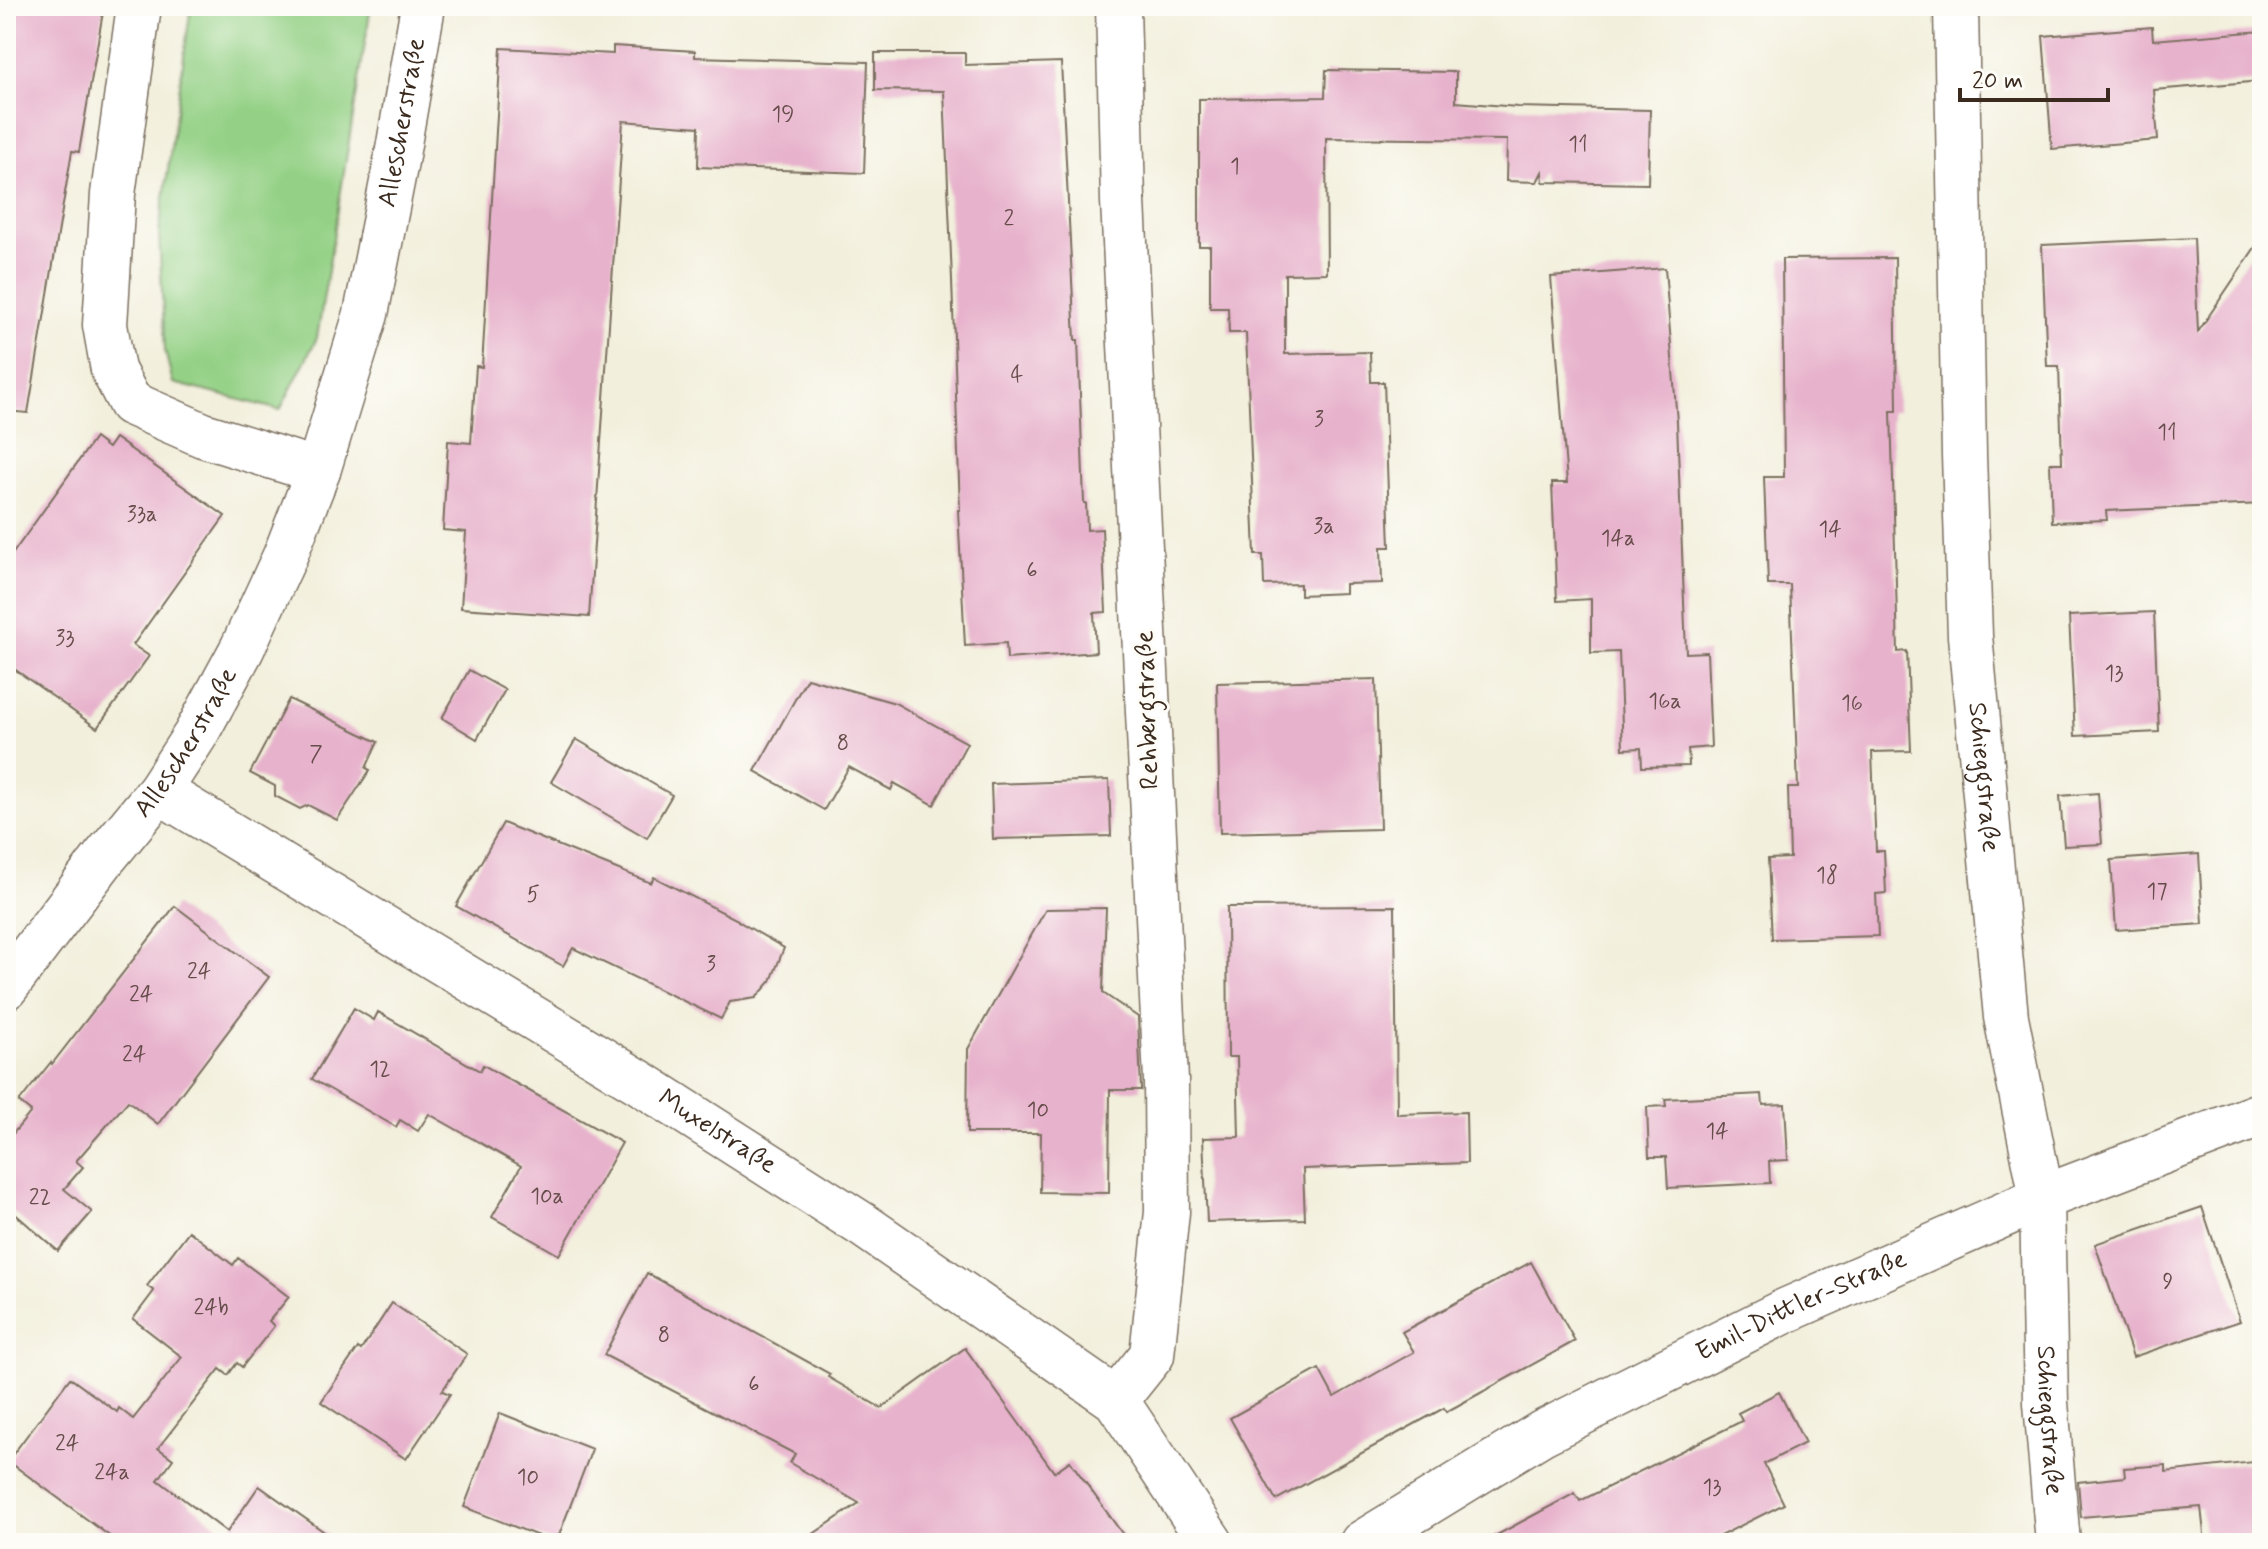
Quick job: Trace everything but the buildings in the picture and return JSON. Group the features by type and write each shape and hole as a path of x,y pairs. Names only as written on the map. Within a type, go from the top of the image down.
{"street":[{"path":"139,6 113,194 105,325 113,370 130,403 203,435 318,471"},
{"name":"Allescherstraße","path":"6,987 159,791 196,734 242,649 285,556 318,471 366,314 423,6"},
{"name":"Rehbergstraße","path":"1116,1400 1152,1355 1167,1212 1166,1080 1123,201 1118,6"},
{"name":"Schieggstraße","path":"1956,6 1970,636 2006,1017 2042,1198 2046,1403 2058,1543"},
{"name":"Muxelstraße","path":"159,791 639,1082 850,1216 1116,1400 1211,1543"},
{"name":"Emil-Dittler-Straße","path":"1362,1543 1556,1426 1785,1311 2042,1198 2262,1114"}],"green space":[{"path":"191,6 371,6 317,338 280,410 173,383 165,351 159,233"}]}
